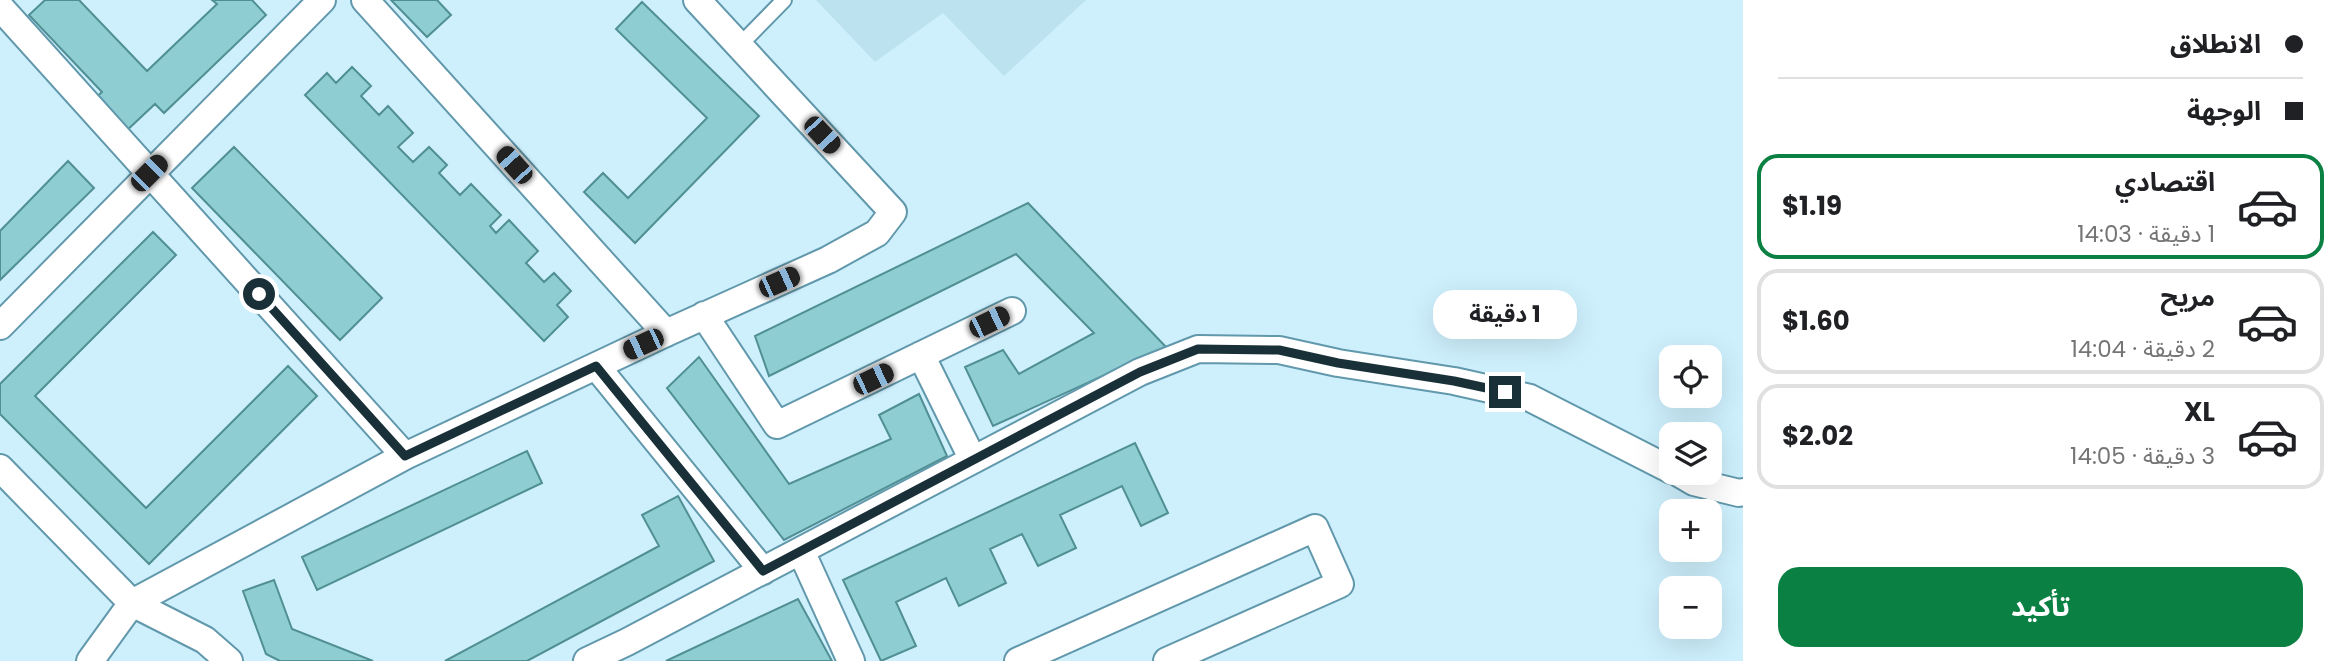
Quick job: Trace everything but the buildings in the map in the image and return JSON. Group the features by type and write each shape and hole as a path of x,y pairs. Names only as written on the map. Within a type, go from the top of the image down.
{"street":[{"path":"0,326 322,0"},
{"path":"365,0 666,333"},
{"path":"90,661 132,603 405,456 704,315 828,260 877,233 893,212 697,0"},
{"path":"0,7 405,456"},
{"path":"704,315 777,425 1012,311"},
{"path":"587,661 1140,372 1198,349 1279,350 1338,363 1454,381 1530,398 1659,464"},
{"path":"921,355 973,460"},
{"path":"596,366 763,571"},
{"path":"0,468 132,603 205,640 229,661"},
{"path":"1709,485 1743,492"},
{"path":"1018,661 1315,528 1340,583 1167,661"},
{"path":"801,551 851,661"}],"lane":[{"path":"739,46 784,0"}],"shaded area":[{"path":"816,0 1086,0 1004,76 943,13 875,62"}],"route":[{"path":"259,294 405,456 596,366 763,571 1140,372 1198,349 1279,350 1505,392"}]}
